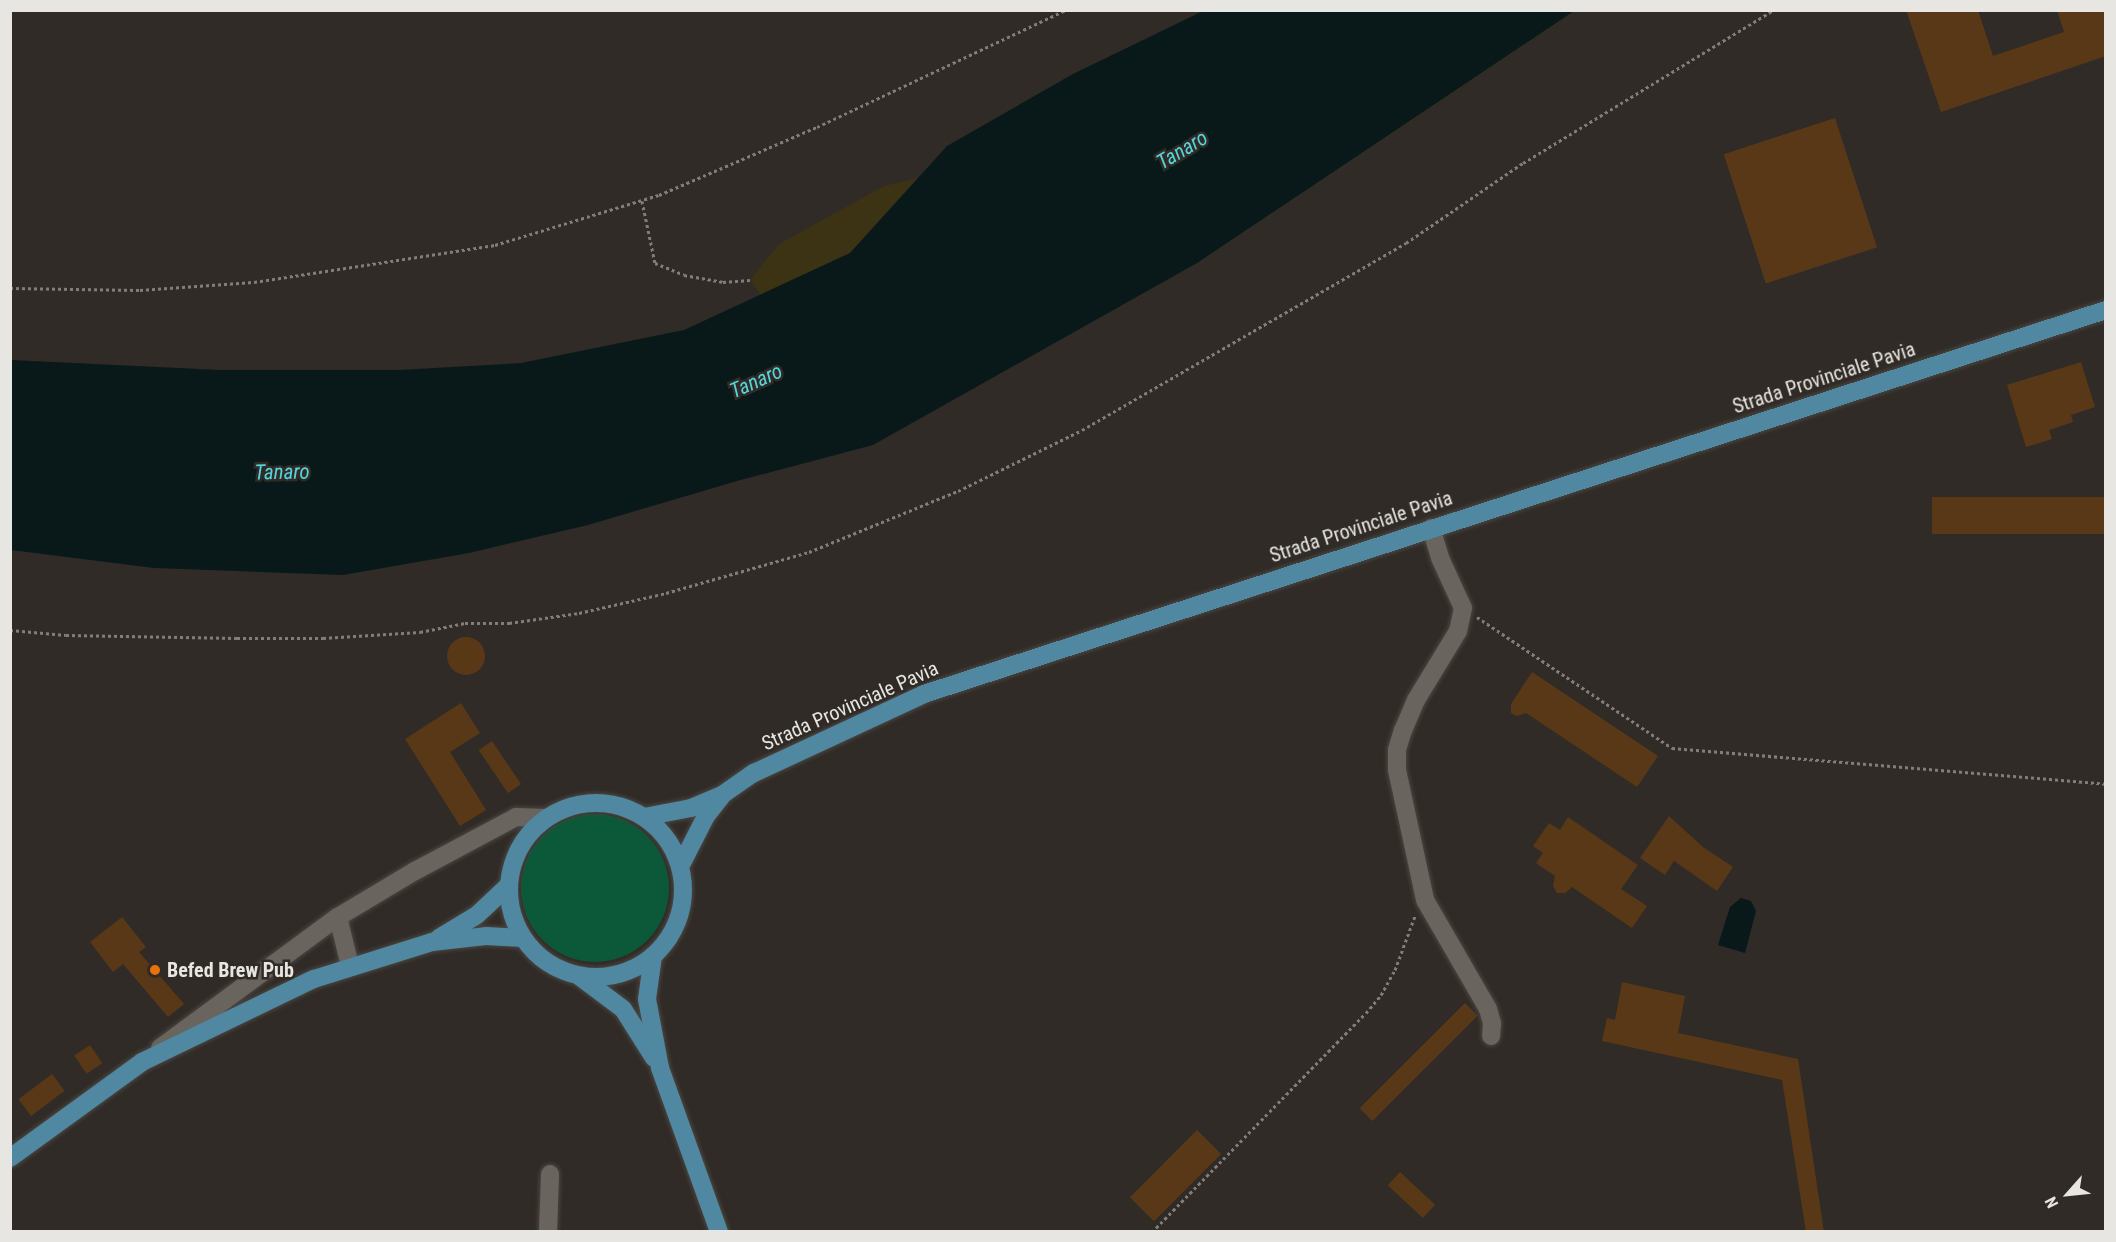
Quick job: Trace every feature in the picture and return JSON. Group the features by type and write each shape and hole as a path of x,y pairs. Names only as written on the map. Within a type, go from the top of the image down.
{"main road":[{"name":"Strada Provinciale Pavia","path":"644,817 691,808 722,795 754,773 924,694 2106,310"},
{"path":"680,867 706,816 722,795"},
{"path":"594,802 620,806 644,817 660,831 672,848 680,867 683,891 679,916 669,938 653,956 630,970 604,976 578,975 556,968 538,955 523,938 511,913 508,885 513,859 526,836 545,818 568,806 594,802"},
{"path":"432,942 477,915 508,885"},
{"path":"10,1158 142,1062 314,979 432,942 486,936 523,938"},
{"path":"653,956 647,999 660,1068 719,1232"},
{"path":"578,975 623,1009 660,1068"}],"street":[{"path":"1431,528 1440,558 1463,608 1458,631 1416,700 1397,750 1400,790 1419,880 1428,907 1488,1009 1492,1023 1491,1036"},
{"path":"142,1062 338,917 415,871 516,817 545,818"},
{"path":"1419,880 1420,904"},
{"path":"338,917 350,966"},
{"path":"548,1232 550,1174"}],"path":[{"path":"10,288 140,290 254,282 495,245 642,201 817,127 1066,10"},
{"path":"10,630 66,635 215,638 322,638 420,632 465,623 509,623 579,613 666,593 809,552 958,491 1082,430 1406,243 1523,163 1774,10"},
{"path":"642,201 655,263 684,275 723,282 750,280"},
{"path":"1483,621 1672,748 2106,784"},
{"path":"1152,1232 1355,1025 1381,995 1395,970 1420,904"}],"green space":[{"path":"595,814 623,819 648,835 664,860 669,888 664,916 648,941 623,957 595,962 567,957 542,941 526,916 521,888 526,860 542,835 567,819"}],"sand":[{"path":"918,178 850,253 761,295 750,280 779,244 884,186"}],"water":[{"name":"Tanaro","path":"1203,11 1574,11 1197,263 873,445 737,481 588,525 469,553 343,575 154,568 11,550 11,360 220,370 399,370 521,363 684,330 850,253 947,146 1073,74"},
{"path":"1741,898 1751,901 1756,911 1745,953 1718,945 1730,907"}],"building":[{"path":"1906,10 1978,10 1993,56 2064,32 2057,10 2106,10 2106,56 1941,112"},
{"path":"1835,118 1877,247 1766,283 1724,154"},
{"path":"2081,362 2095,407 2071,415 2073,422 2049,430 2052,439 2026,447 2007,385"},
{"path":"1932,497 2106,497 2106,534 1932,534"},
{"path":"466,637 480,642 485,656 480,670 466,675 452,670 447,656 452,642"},
{"path":"1532,672 1658,756 1637,787 1526,713 1517,716 1511,713 1511,704"},
{"path":"461,703 480,733 450,752 486,810 460,826 405,739"},
{"path":"492,741 521,784 508,793 479,750"},
{"path":"1669,816 1703,847 1733,867 1717,891 1674,861 1665,875 1640,858"},
{"path":"1568,817 1638,865 1621,889 1647,906 1632,928 1572,887 1565,893 1557,893 1553,886 1555,876 1536,863 1543,853 1533,846 1549,823 1560,830"},
{"path":"122,917 146,947 139,952 184,1004 168,1017 123,964 113,972 90,942"},
{"path":"1622,982 1685,996 1678,1033 1798,1059 1824,1232 1806,1232 1782,1080 1602,1041 1607,1018 1615,1020"},
{"path":"1465,1003 1478,1016 1372,1121 1360,1108"},
{"path":"90,1045 102,1063 87,1074 74,1056"},
{"path":"52,1074 65,1091 31,1116 18,1099"},
{"path":"1197,1130 1221,1154 1154,1221 1130,1197"},
{"path":"1400,1172 1435,1205 1423,1218 1388,1185"}],"place":[{"name":"Befed Brew Pub","path":"155,970"}]}
